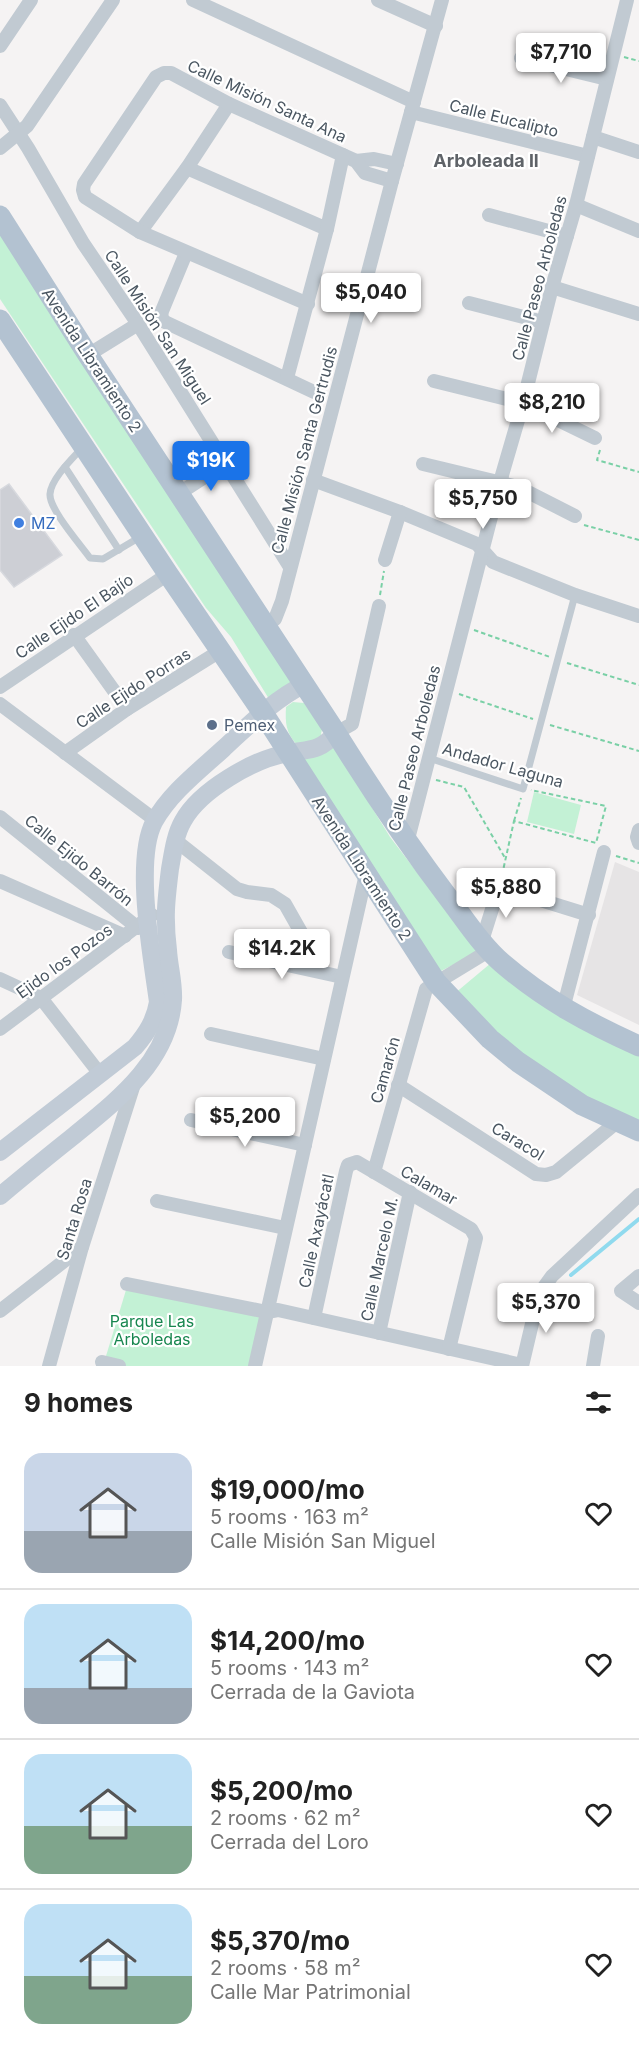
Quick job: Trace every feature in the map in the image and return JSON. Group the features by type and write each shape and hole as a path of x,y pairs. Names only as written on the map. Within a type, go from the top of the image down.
{"main road":[{"name":"Avenida Libramiento 2","path":"0,216 178,494 407,843 486,946 500,962 563,1009 639,1046"},
{"name":"Avenida Libramiento 2","path":"2,328 263,713 436,982 490,1039 518,1062 582,1105 639,1131"}],"street":[{"path":"0,46 31,0"},
{"path":"0,148 27,126 113,0"},
{"name":"Calle Eucalipto","path":"193,0 413,107 588,156"},
{"path":"378,0 436,26"},
{"name":"Calle Misión Santa Gertrudis","path":"265,626 275,619 282,601 442,0"},
{"name":"Calle Paseo Arboledas","path":"407,843 500,482 576,205 627,0"},
{"path":"521,57 607,80"},
{"name":"Calle Misión Santa Ana","path":"140,232 85,196 83,190 84,184 156,77 164,73 171,73 229,104 349,158 365,173 392,181"},
{"path":"229,104 187,168 140,232 308,304"},
{"name":"Calle Misión San Miguel","path":"0,105 83,243 138,324 290,567"},
{"path":"593,137 639,152"},
{"path":"287,378 327,229 349,158"},
{"name":"Calle Misión Santa Ana","path":"349,158 374,159 397,164"},
{"path":"187,168 327,229"},
{"path":"576,205 639,231"},
{"path":"489,215 567,236"},
{"path":"186,253 161,317 165,322 314,392"},
{"path":"552,287 639,314"},
{"path":"469,303 543,322"},
{"path":"88,355 138,324"},
{"path":"434,381 523,403 598,444"},
{"path":"178,494 226,463"},
{"path":"423,464 519,486 575,516"},
{"path":"313,480 400,512 477,544 493,562 575,595 639,616"},
{"path":"385,560 400,512"},
{"name":"Calle Ejido El Bajío","path":"0,687 168,573"},
{"path":"0,1196 114,1102 134,1083 156,1054 171,1016 173,998 165,902 175,840 182,822 202,798 243,770 288,753 316,749 352,724 379,606"},
{"path":"74,635 127,709"},
{"name":"Calle Ejido Porras","path":"65,753 127,709 220,651"},
{"path":"0,1152 135,1047 148,1032 156,1015 158,1002 142,924 147,843 155,820 171,798 186,783 278,699 304,684"},
{"path":"0,704 155,820"},
{"name":"Calle Ejido Barrón","path":"0,817 142,924"},
{"path":"639,830 637,837 639,843"},
{"path":"175,840 237,889 271,895 285,904 302,934 296,966"},
{"path":"563,1009 604,852"},
{"path":"255,1366 366,874"},
{"path":"0,881 125,936"},
{"path":"436,982 486,946 499,887 589,915"},
{"name":"Ejido los Pozos","path":"0,1029 142,924 165,902"},
{"path":"229,952 342,977"},
{"path":"0,979 41,998 100,1074"},
{"name":"Camarón","path":"374,1172 426,989 436,982"},
{"path":"211,1034 324,1059"},
{"name":"Santa Rosa","path":"49,1366 82,1247 134,1083"},
{"name":"Caracol","path":"398,1085 536,1174 546,1175 556,1172 617,1122"},
{"path":"191,1120 305,1145"},
{"name":"Calle Axayácatl","path":"314,1318 346,1171 348,1165 357,1162 360,1164"},
{"name":"Calamar","path":"360,1164 471,1229 477,1238 449,1349"},
{"name":"Calle Marcelo M.","path":"379,1333 410,1192"},
{"path":"127,1284 267,1312 278,1310 522,1366 539,1294 552,1276 639,1195"},
{"path":"157,1201 285,1228"},
{"path":"0,1311 82,1247"},
{"path":"639,1276 621,1290 639,1303"},
{"path":"593,1366 598,1336"},
{"path":"102,1362 118,1366"}],"lane":[{"path":"84,446 64,467 52,487 50,494 52,505 90,558 103,559 142,536"},
{"path":"64,467 119,550"},
{"path":"523,789 575,595"},
{"name":"Andador Laguna","path":"429,758 523,789"}],"path":[{"path":"598,444 597,460 639,472"},
{"path":"575,516 579,524 639,540"},
{"path":"379,606 385,560"},
{"name":"Andador Laguna","path":"424,777 464,787 506,858"},
{"path":"499,887 523,789"},
{"name":"Andador Laguna","path":"514,821 596,843 606,806 523,789"},
{"path":"604,852 639,864"}],"shaded area":[{"path":"615,862 639,872 639,1025 577,995"}],"green space":[{"path":"0,224 293,682 269,699 231,637 206,608 0,299"},
{"path":"293,702 304,703 322,729 320,740 297,745 293,741 287,728 286,707"},
{"path":"333,744 390,837 478,952 439,972 298,756"},
{"path":"534,792 581,805 574,834 527,822"},
{"path":"491,963 639,1053 639,1122 577,1096 518,1057 454,994"},
{"name":"Parque Las Arboledas","path":"126,1290 266,1318 255,1366 103,1366"}],"building":[{"name":"MZ","path":"9,484 62,555 14,587 0,570 0,490"}],"waterway":[{"path":"571,1275 639,1219"}],"place":[{"name":"MZ","path":"19,523"},
{"name":"Pemex","path":"212,725"}],"district":[{"name":"Arboleada ll","path":"486,160"}]}
